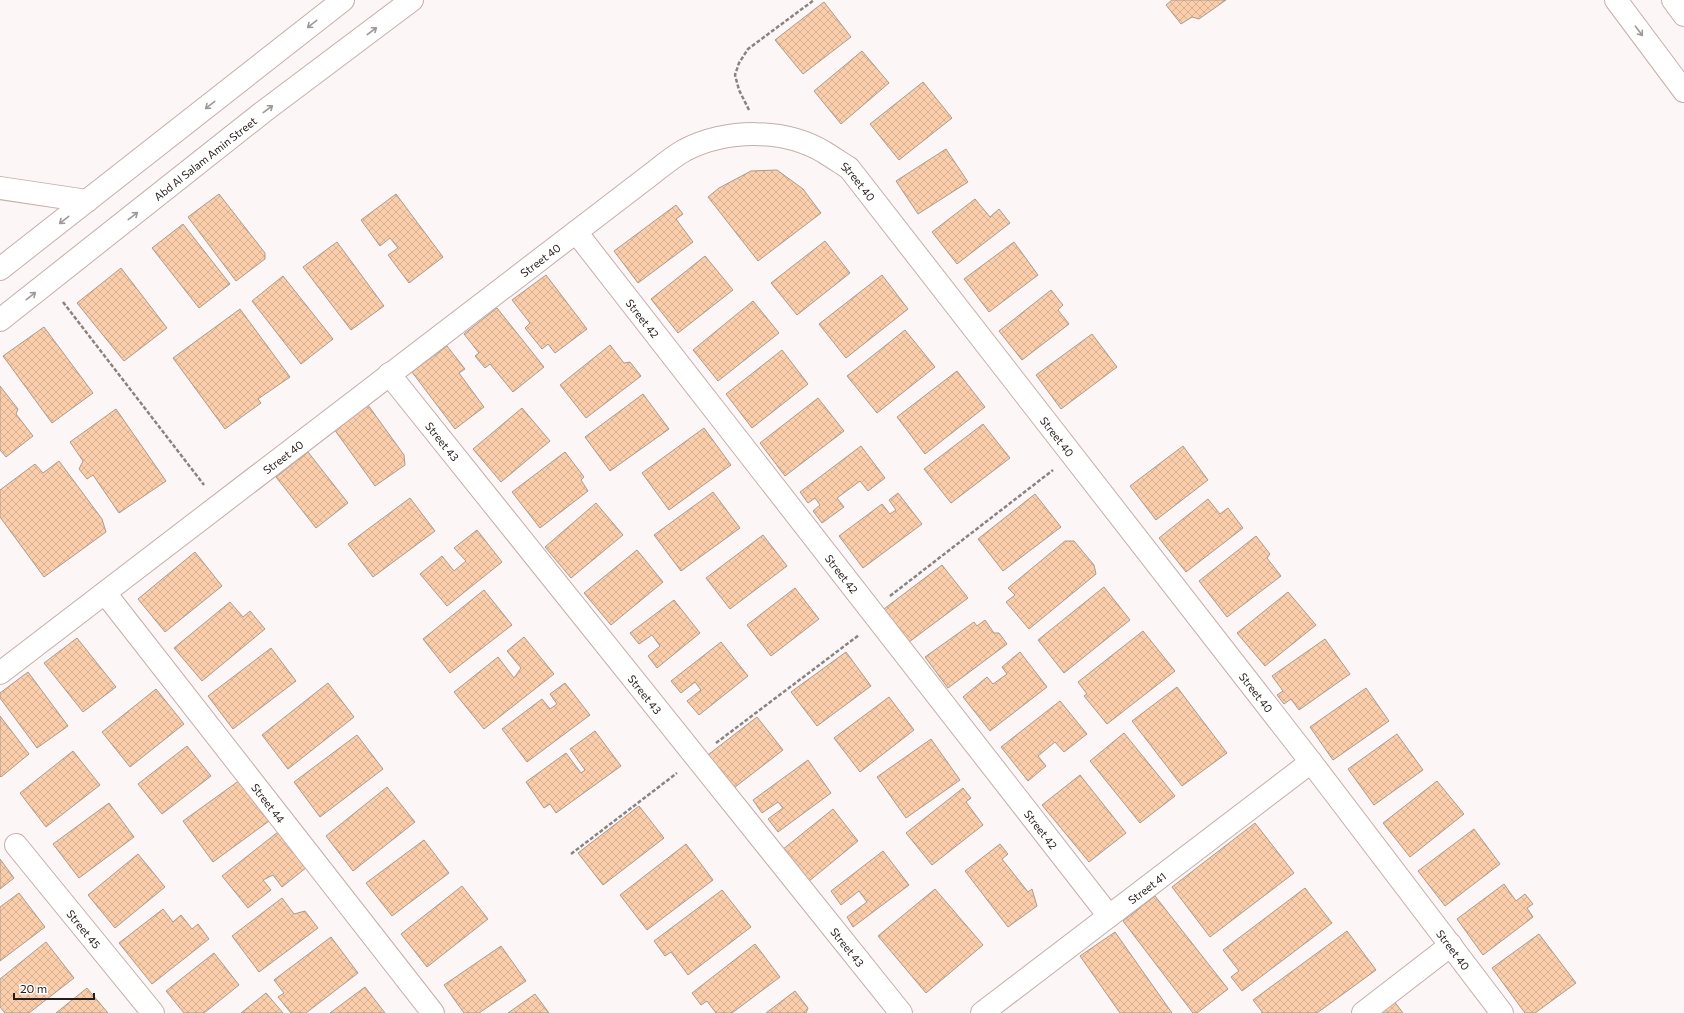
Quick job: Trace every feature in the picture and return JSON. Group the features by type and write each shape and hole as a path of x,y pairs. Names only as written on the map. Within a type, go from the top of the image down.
{"street":[{"path":"0,269 343,0"},
{"name":"Abd Al Salam Amin Street","path":"0,320 263,112 412,0"},
{"path":"1616,0 1684,91"},
{"path":"1673,0 1684,15"},
{"name":"Street 40","path":"0,673 389,374 685,150 722,137 762,134 793,139 823,151 849,168 1311,762 1502,1013"},
{"path":"0,188 87,201"},
{"name":"Street 42","path":"576,232 1109,916"},
{"name":"Street 43","path":"389,374 901,1013"},
{"name":"Street 44","path":"105,593 433,1013"},
{"name":"Street 41","path":"982,1013 1311,762"},
{"name":"Street 45","path":"16,845 153,1013"},
{"path":"1363,1013 1451,945"}],"path":[{"path":"762,134 739,90 735,76 739,63 748,49 814,0"},
{"path":"48,283 219,505"},
{"path":"571,854 697,758 875,616 1072,455"}],"building":[{"path":"1172,0 1226,0 1199,19 1192,17 1181,24 1166,5"},
{"path":"824,2 851,37 803,74 775,40"},
{"path":"862,51 889,83 841,124 814,91"},
{"path":"923,82 952,118 899,160 870,124"},
{"path":"946,149 968,182 918,214 896,181"},
{"path":"777,170 803,189 821,213 758,261 708,197 719,188 751,171"},
{"path":"219,194 265,253 265,259 236,281 188,217"},
{"path":"396,194 443,257 409,283 388,255 398,248 390,238 380,246 361,220"},
{"path":"975,199 990,217 999,209 1010,223 957,264 932,232"},
{"path":"676,205 683,214 676,219 693,242 638,283 614,251"},
{"path":"183,224 230,284 199,308 152,248"},
{"path":"825,241 850,273 797,315 771,283"},
{"path":"337,242 384,306 351,330 303,267"},
{"path":"1014,242 1038,275 989,312 964,279"},
{"path":"705,256 733,290 678,333 651,299"},
{"path":"121,268 167,328 124,361 77,303"},
{"path":"546,275 587,329 555,353 548,344 542,349 525,328 530,323 512,300"},
{"path":"882,275 908,309 846,358 819,324"},
{"path":"283,276 333,339 301,364 252,301"},
{"path":"1051,290 1063,305 1058,310 1069,324 1022,360 999,331"},
{"path":"753,301 779,333 718,381 693,350"},
{"path":"497,308 544,367 513,392 490,364 485,368 475,356 479,353 464,334"},
{"path":"240,309 290,377 258,399 261,403 225,429 173,358"},
{"path":"44,327 93,393 52,423 3,356"},
{"path":"905,330 935,367 877,413 847,376"},
{"path":"1092,334 1117,367 1061,409 1036,375"},
{"path":"610,345 624,363 630,362 641,376 586,418 560,385"},
{"path":"447,346 465,369 459,373 484,407 455,429 412,372"},
{"path":"782,350 808,384 752,428 726,394"},
{"path":"957,371 985,407 925,454 897,417"},
{"path":"0,386 18,409 16,414 33,436 6,457 0,450"},
{"path":"643,394 669,429 610,471 585,437"},
{"path":"818,398 844,431 785,476 760,443"},
{"path":"368,405 404,455 405,465 375,486 334,429"},
{"path":"522,408 550,441 501,482 473,449"},
{"path":"116,409 166,481 119,513 93,475 87,479 79,469 83,461 70,442"},
{"path":"983,424 1010,458 951,503 924,469"},
{"path":"704,428 731,465 669,510 642,473"},
{"path":"861,446 885,478 868,491 860,481 837,498 844,507 822,523 813,511 820,505 815,498 808,503 800,492"},
{"path":"1183,446 1208,480 1156,520 1130,486"},
{"path":"308,452 348,503 316,528 276,477"},
{"path":"565,452 584,477 581,480 588,491 540,528 512,492"},
{"path":"59,461 102,519 106,532 44,577 0,517 0,490 35,464 43,473"},
{"path":"713,492 740,528 681,571 654,535"},
{"path":"898,493 922,524 863,568 839,536 882,504 890,514 896,510 889,500"},
{"path":"1035,494 1061,527 1003,571 978,539"},
{"path":"410,498 435,531 373,577 348,544"},
{"path":"1208,499 1220,514 1228,508 1243,528 1186,572 1159,538"},
{"path":"596,503 623,535 571,578 545,547"},
{"path":"477,530 502,562 447,606 420,574 442,556 454,571 466,561 454,548"},
{"path":"763,535 787,566 730,609 706,578"},
{"path":"1256,536 1270,554 1267,558 1281,576 1227,617 1199,581"},
{"path":"1065,541 1074,541 1094,565 1096,574 1029,629 1006,602 1015,595 1008,588"},
{"path":"637,550 663,582 611,625 584,593"},
{"path":"195,552 222,586 165,632 138,599"},
{"path":"942,565 968,598 909,642 884,609"},
{"path":"1104,587 1130,620 1064,673 1038,640"},
{"path":"795,588 819,619 771,656 747,625"},
{"path":"484,590 512,625 450,673 423,639"},
{"path":"1288,592 1316,625 1265,666 1237,633"},
{"path":"674,600 700,633 657,668 648,656 660,646 652,635 639,644 630,633"},
{"path":"230,602 243,617 250,611 265,629 202,681 174,648"},
{"path":"985,620 994,633 999,633 1007,644 948,688 925,657 974,622 977,626"},
{"path":"1143,631 1175,671 1107,724 1084,696 1087,694 1078,682"},
{"path":"524,637 554,674 484,729 454,692 498,657 514,678 521,668 507,651"},
{"path":"77,638 116,687 83,712 44,663"},
{"path":"1325,639 1350,674 1299,710 1291,699 1284,704 1277,695 1283,691 1272,676"},
{"path":"721,642 748,676 699,715 687,701 701,690 695,682 681,693 671,681"},
{"path":"271,648 296,681 233,729 208,696"},
{"path":"846,652 871,686 817,726 791,692"},
{"path":"1020,652 1047,687 990,731 963,697 987,677 993,684 1007,674 1002,667"},
{"path":"28,672 68,726 37,748 0,698 0,693"},
{"path":"328,683 354,717 288,769 262,735"},
{"path":"565,683 590,715 527,762 502,729 542,699 550,709 557,704 550,694"},
{"path":"1177,687 1227,753 1182,786 1132,721"},
{"path":"1366,688 1389,721 1333,760 1310,727"},
{"path":"156,689 184,724 130,767 102,732"},
{"path":"889,697 914,730 860,772 834,738"},
{"path":"1060,701 1087,734 1064,752 1055,742 1038,756 1046,766 1028,781 1001,747"},
{"path":"0,716 29,754 1,777 0,776"},
{"path":"757,717 783,750 730,791 704,758"},
{"path":"595,731 621,766 556,813 550,804 544,808 526,782 566,753 581,773 585,770 570,749"},
{"path":"1124,733 1175,796 1140,823 1090,761"},
{"path":"1397,734 1423,770 1374,805 1348,769"},
{"path":"357,735 383,769 320,817 294,782"},
{"path":"931,739 960,780 906,818 877,777"},
{"path":"187,746 211,776 162,814 138,784"},
{"path":"73,751 100,785 46,827 20,793"},
{"path":"808,760 831,793 778,832 768,819 783,808 778,802 762,813 753,800"},
{"path":"1080,775 1126,833 1089,862 1042,805"},
{"path":"240,780 269,821 213,862 183,821"},
{"path":"1437,781 1464,814 1410,857 1383,823"},
{"path":"387,787 415,822 353,871 326,836"},
{"path":"963,788 971,798 966,802 983,825 932,865 906,833"},
{"path":"109,803 134,837 79,878 53,844"},
{"path":"639,806 664,838 603,885 578,853"},
{"path":"833,809 858,841 808,882 782,850"},
{"path":"1255,823 1294,873 1210,937 1172,887"},
{"path":"1474,829 1500,864 1445,906 1418,871"},
{"path":"278,832 307,867 282,887 273,875 263,880 271,890 248,908 222,876"},
{"path":"424,840 449,873 392,916 366,883"},
{"path":"686,844 713,880 647,930 620,895"},
{"path":"1000,844 1008,854 1002,859 1028,892 1032,889 1037,906 1008,927 965,871"},
{"path":"883,851 909,885 853,927 847,917 867,902 859,891 841,905 831,891"},
{"path":"138,854 165,887 115,928 88,895"},
{"path":"0,859 14,878 0,889"},
{"path":"1504,884 1516,901 1525,894 1533,904 1527,908 1533,917 1483,955 1457,919"},
{"path":"462,886 488,919 427,967 401,934"},
{"path":"1305,888 1332,923 1242,991 1231,977 1239,971 1223,950"},
{"path":"935,889 983,945 926,993 878,936"},
{"path":"722,890 751,927 688,975 671,952 665,956 654,941"},
{"path":"19,893 45,927 0,961 0,907"},
{"path":"1155,896 1228,989 1197,1013 1193,1013 1123,921"},
{"path":"282,898 294,914 305,911 318,928 259,972 232,936"},
{"path":"163,909 173,922 181,915 192,929 198,924 209,939 152,984 119,943"},
{"path":"1347,931 1376,970 1317,1013 1263,1013 1253,1000"},
{"path":"1115,932 1172,1013 1120,1013 1080,956"},
{"path":"1539,934 1576,983 1535,1013 1525,1013 1492,968"},
{"path":"331,937 358,973 306,1013 291,1013 278,997 284,993 274,980"},
{"path":"46,942 74,978 29,1013 5,1013 0,1007 0,979"},
{"path":"755,944 780,977 732,1013 716,1013 707,1001 701,1005 692,993"},
{"path":"501,946 526,981 479,1013 464,1013 444,985"},
{"path":"214,953 239,985 204,1013 184,1013 166,991"},
{"path":"365,987 385,1013 330,1013"},
{"path":"87,988 108,1013 56,1013"},
{"path":"795,991 808,1008 806,1013 766,1013"},
{"path":"266,993 283,1013 241,1013"},
{"path":"535,994 549,1013 508,1013"},
{"path":"1394,1001 1403,1013 1379,1013"}]}
